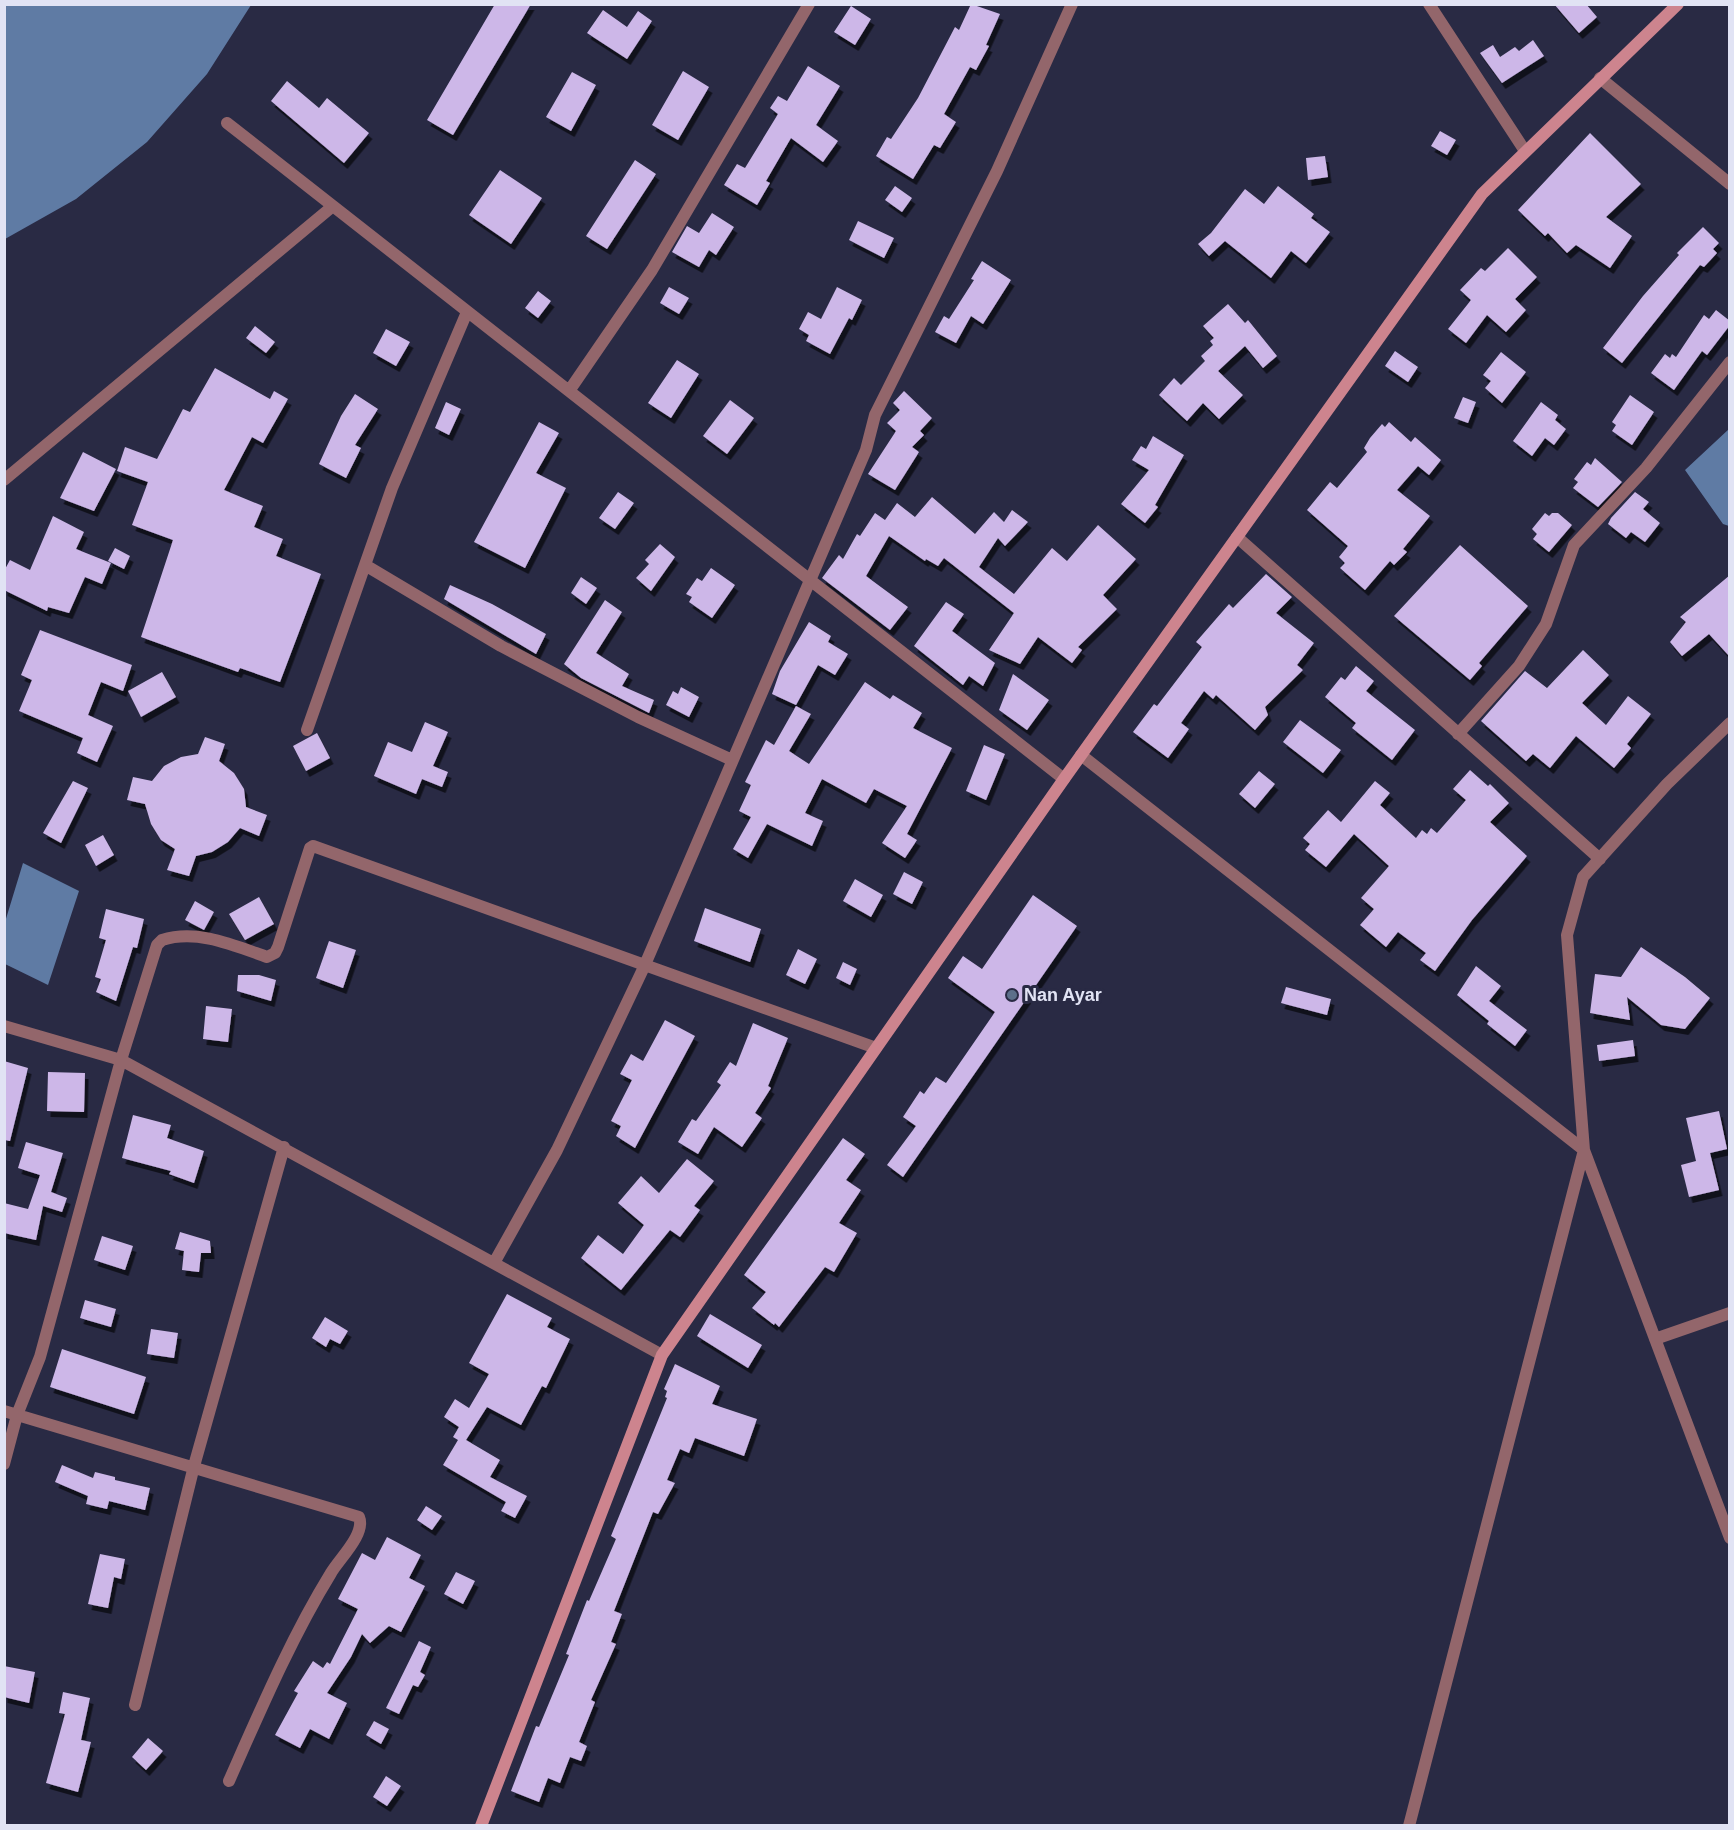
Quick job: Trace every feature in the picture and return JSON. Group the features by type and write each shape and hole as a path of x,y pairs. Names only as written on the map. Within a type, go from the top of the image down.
{"main road":[{"path":"481,1826 662,1355 1064,779 1482,194 1678,4"}],"street":[{"path":"569,391 652,270 809,4"},
{"path":"494,1263 557,1150 644,967 866,450 875,415 997,171 1072,4"},
{"path":"1429,4 1525,151"},
{"path":"1600,78 1730,184"},
{"path":"226,123 1064,779"},
{"path":"4,480 333,206"},
{"path":"307,730 392,488 467,312"},
{"path":"1458,734 1519,666 1546,624 1574,545 1646,468 1730,362"},
{"path":"1237,537 1600,859"},
{"path":"365,565 501,646 638,717 732,760"},
{"path":"1729,1534 1584,1150 1567,935 1583,878 1667,784 1730,723"},
{"path":"1081,755 1584,1150"},
{"path":"4,1464 11,1413 40,1357 122,1060 158,945 162,940 188,936 224,942 267,957 273,955 278,947 310,848 314,846 644,967 876,1048"},
{"path":"4,1026 122,1060 662,1355"},
{"path":"135,1705 194,1466 284,1147"},
{"path":"1409,1826 1584,1150"},
{"path":"1655,1339 1730,1313"},
{"path":"11,1413 359,1517 360,1530 330,1574 272,1684 229,1781"}],"water":[{"path":"5,4 251,5 207,74 147,142 76,199 5,239"},
{"path":"1729,429 1729,526 1723,524 1685,470"},
{"path":"23,863 79,891 48,985 5,964 5,922"}],"building":[{"path":"495,4 531,4 453,135 427,120"},
{"path":"971,4 1000,14 986,45 989,46 976,70 970,67 944,114 956,122 940,148 934,145 913,179 876,156 887,137 891,139 918,98 955,27 959,30"},
{"path":"1554,4 1586,4 1597,17 1579,33"},
{"path":"851,6 871,19 855,45 834,32"},
{"path":"603,10 627,27 638,11 652,21 627,59 587,33"},
{"path":"1533,40 1544,56 1502,83 1480,53 1493,45 1500,57 1515,47 1519,51"},
{"path":"808,66 840,86 816,125 838,141 823,162 791,138 766,181 770,183 757,205 724,185 737,164 745,168 778,114 770,108 778,96 787,101"},
{"path":"683,71 709,87 678,140 652,125"},
{"path":"572,72 596,85 571,131 546,117"},
{"path":"287,81 319,108 327,98 369,133 344,163 271,101"},
{"path":"1440,131 1456,140 1447,155 1431,146"},
{"path":"1590,133 1641,184 1606,217 1632,236 1610,268 1576,245 1567,253 1548,233 1545,236 1518,210"},
{"path":"1325,156 1328,177 1308,180 1306,158"},
{"path":"635,160 656,174 607,249 586,236"},
{"path":"500,170 542,198 511,244 469,215"},
{"path":"895,186 912,198 902,212 885,200"},
{"path":"1278,186 1314,214 1311,218 1330,232 1306,263 1291,251 1271,278 1225,241 1209,256 1198,244 1211,233 1245,189 1264,204"},
{"path":"712,213 734,227 716,255 709,250 699,267 672,252 687,226 699,233"},
{"path":"858,221 894,238 884,258 849,240"},
{"path":"1703,227 1719,243 1713,249 1717,253 1704,267 1700,265 1622,363 1603,348 1643,296 1679,255 1677,253"},
{"path":"1508,248 1537,277 1515,299 1526,310 1506,332 1487,315 1466,343 1448,329 1471,300 1460,290 1481,268 1485,271"},
{"path":"982,261 1011,280 983,324 971,316 956,343 935,332 944,316 949,319 974,280 971,279"},
{"path":"669,287 689,298 679,314 660,303"},
{"path":"837,287 862,300 852,320 849,318 830,354 806,341 809,335 799,329 808,312 821,319"},
{"path":"538,291 551,301 538,318 525,308"},
{"path":"1228,304 1245,323 1248,320 1277,356 1263,368 1245,346 1218,371 1243,395 1219,419 1203,403 1187,421 1159,395 1174,378 1181,385 1205,361 1201,356 1213,345 1210,341 1214,338 1203,326"},
{"path":"1716,310 1730,321 1730,325 1707,355 1702,351 1674,390 1651,373 1665,354 1670,358 1672,354 1676,357 1704,315 1709,319"},
{"path":"255,326 275,342 266,353 246,338"},
{"path":"386,329 410,342 396,366 373,353"},
{"path":"1395,351 1418,367 1408,382 1385,366"},
{"path":"1501,352 1526,372 1502,403 1485,388 1491,381 1483,375"},
{"path":"677,360 699,374 671,418 648,403"},
{"path":"215,368 270,399 274,391 288,399 263,443 252,437 224,490 263,506 254,527 283,539 276,556 321,574 280,682 240,668 238,672 141,637 173,540 132,525 148,482 117,471 125,447 157,459 183,409 190,412"},
{"path":"904,391 932,418 920,431 924,435 912,447 919,452 895,490 868,474 896,431 887,423 900,410 893,403"},
{"path":"355,394 378,409 355,445 361,448 346,478 319,464 341,416"},
{"path":"1630,395 1654,412 1632,445 1612,431 1616,425 1612,422"},
{"path":"1463,397 1476,402 1468,423 1454,418"},
{"path":"730,400 754,418 727,454 703,436"},
{"path":"446,402 461,409 449,435 435,428"},
{"path":"1541,402 1558,415 1555,420 1566,429 1554,445 1545,438 1532,456 1513,441"},
{"path":"539,422 559,433 536,473 566,488 525,568 474,542"},
{"path":"1389,422 1411,442 1415,437 1441,460 1429,475 1418,466 1397,490 1430,516 1403,549 1407,552 1394,565 1390,561 1365,590 1340,568 1345,563 1339,557 1348,546 1307,510 1330,482 1337,488 1367,452 1364,448 1370,438 1382,424 1385,427"},
{"path":"1153,436 1184,455 1155,505 1158,507 1145,523 1121,504 1149,470 1132,460 1141,446 1146,449"},
{"path":"83,452 116,469 94,511 60,498"},
{"path":"1595,458 1622,482 1598,507 1573,488 1578,482 1574,479 1587,462 1591,465"},
{"path":"618,492 634,503 615,529 599,518"},
{"path":"1635,492 1649,502 1643,509 1660,523 1645,542 1631,532 1626,538 1608,524"},
{"path":"932,497 975,534 994,512 1004,522 1012,510 1028,522 1005,546 998,538 979,567 1014,594 1052,548 1067,561 1098,525 1136,559 1103,595 1117,609 1078,647 1082,650 1072,663 1038,637 1020,664 989,650 1014,613 944,558 938,566 926,559 925,561 889,536 866,576 908,607 890,630 822,578 839,555 843,559 857,534 860,536 875,513 885,520 897,503 915,517"},
{"path":"1545,513 1549,516 1552,513 1558,513 1572,525 1549,552 1533,539 1537,534 1532,529"},
{"path":"53,516 84,532 76,549 111,563 102,584 85,577 69,613 48,607 47,611 4,590 4,571 10,560 30,570"},
{"path":"660,544 675,557 651,591 636,578 649,564 645,560"},
{"path":"1460,545 1528,606 1479,663 1482,666 1470,680 1394,616"},
{"path":"115,548 130,556 124,569 108,561"},
{"path":"711,568 735,585 712,618 689,602 692,597 686,594 697,578 702,581"},
{"path":"1266,574 1292,597 1276,613 1314,643 1297,665 1303,670 1265,707 1268,715 1255,730 1216,695 1213,699 1204,691 1181,723 1189,729 1168,758 1133,732 1154,704 1157,706 1202,647 1196,642 1229,604 1233,608"},
{"path":"1730,575 1730,657 1709,634 1682,656 1670,642 1686,622 1680,617"},
{"path":"581,577 597,588 586,604 571,593"},
{"path":"450,585 492,604 546,634 536,654 444,599"},
{"path":"605,600 622,612 596,653 629,674 622,686 654,700 649,713 581,678 564,664"},
{"path":"946,602 964,614 952,631 995,663 983,686 969,676 963,685 914,646"},
{"path":"809,622 831,636 828,642 848,654 835,675 818,665 796,705 772,694 780,671"},
{"path":"40,630 132,665 123,691 101,682 88,715 113,726 97,762 77,753 83,738 19,711 32,680 21,675"},
{"path":"1583,650 1609,675 1582,703 1606,725 1628,696 1651,714 1627,744 1631,748 1614,768 1576,736 1550,768 1533,754 1526,761 1481,721 1525,671 1547,688"},
{"path":"1356,666 1374,681 1366,691 1415,730 1392,760 1352,728 1356,723 1325,697 1341,677 1345,680"},
{"path":"162,672 176,697 141,717 128,691"},
{"path":"1013,674 1049,700 1027,730 999,710"},
{"path":"865,682 890,699 893,695 922,713 913,728 952,748 907,834 917,840 905,858 882,843 907,806 874,789 866,803 822,779 805,813 823,821 812,846 767,824 748,858 733,849 751,817 739,811 751,785 745,782 766,740 774,745 796,706 811,714 789,751 809,764"},
{"path":"681,687 699,697 689,717 666,705 673,691 678,694"},
{"path":"1300,720 1341,750 1323,773 1283,742"},
{"path":"425,722 448,732 433,766 448,772 442,787 422,779 416,794 374,776 388,742 412,752"},
{"path":"317,733 330,758 306,771 293,746"},
{"path":"205,737 225,744 219,761 234,773 244,789 246,807 267,815 259,836 240,828 228,842 212,852 196,856 189,876 167,870 175,849 161,840 151,824 145,804 127,800 133,777 152,781 164,766 181,757 198,754"},
{"path":"984,745 1005,754 986,800 966,791"},
{"path":"1470,770 1488,786 1490,784 1509,803 1490,822 1527,856 1472,920 1435,971 1420,960 1426,953 1398,932 1386,947 1360,925 1374,909 1361,898 1389,866 1354,834 1326,867 1305,850 1310,844 1303,838 1328,810 1341,822 1375,781 1390,793 1380,805 1416,838 1422,830 1427,834 1431,828 1437,833 1466,800 1453,789"},
{"path":"1259,771 1275,784 1255,808 1239,794"},
{"path":"73,781 88,788 61,843 43,833"},
{"path":"103,835 114,855 96,866 85,845"},
{"path":"904,872 923,882 912,904 893,894"},
{"path":"855,879 883,895 871,917 843,901"},
{"path":"1033,895 1077,926 903,1177 887,1165 916,1126 903,1117 920,1091 924,1094 936,1077 946,1083 995,1012 948,978 963,956 982,969"},
{"path":"259,897 274,924 245,940 229,914"},
{"path":"195,901 214,912 204,930 185,920"},
{"path":"705,908 761,929 750,962 694,941"},
{"path":"106,909 144,919 137,948 133,947 116,1001 96,992 101,979 95,977 106,940 99,938"},
{"path":"329,941 356,950 343,988 316,978"},
{"path":"1641,947 1685,977 1710,998 1685,1029 1661,1025 1627,997 1630,1020 1590,1013 1595,974 1621,977"},
{"path":"798,949 817,959 805,984 786,975"},
{"path":"843,962 857,969 850,985 836,978"},
{"path":"1476,966 1501,986 1489,1001 1527,1030 1515,1046 1487,1024 1489,1021 1457,995"},
{"path":"238,975 259,975 276,980 271,1001 237,991"},
{"path":"1286,987 1331,999 1327,1015 1281,1003"},
{"path":"206,1006 232,1009 228,1042 203,1039"},
{"path":"665,1020 695,1036 635,1148 616,1136 621,1126 611,1121 632,1080 620,1074 631,1054 643,1061"},
{"path":"753,1023 788,1038 768,1086 771,1088 755,1113 762,1118 742,1147 714,1127 698,1154 678,1142 692,1119 696,1121 721,1085 717,1082 730,1062 736,1066"},
{"path":"1633,1040 1635,1056 1599,1061 1597,1045"},
{"path":"4,1061 28,1068 10,1141 4,1140"},
{"path":"48,1072 85,1073 84,1112 47,1111"},
{"path":"1719,1111 1727,1149 1710,1153 1719,1190 1689,1197 1681,1165 1696,1161 1686,1118"},
{"path":"133,1115 171,1125 167,1138 204,1151 194,1183 169,1174 171,1171 122,1158"},
{"path":"843,1138 865,1154 846,1180 861,1190 839,1223 857,1233 834,1272 825,1267 779,1327 752,1308 766,1292 744,1275"},
{"path":"26,1142 63,1153 51,1192 67,1198 62,1212 43,1206 36,1240 4,1233 4,1203 28,1209 40,1175 18,1168"},
{"path":"687,1159 714,1181 694,1206 700,1210 680,1237 670,1230 621,1290 581,1258 598,1235 623,1254 644,1225 618,1203 641,1176 659,1193"},
{"path":"180,1232 210,1241 211,1253 201,1253 199,1272 182,1270 184,1251 175,1249"},
{"path":"102,1236 133,1246 125,1270 94,1260"},
{"path":"507,1294 552,1318 547,1327 570,1339 546,1388 542,1386 521,1425 487,1407 466,1440 500,1460 490,1477 527,1496 515,1518 501,1511 506,1502 443,1465 458,1440 453,1437 459,1427 444,1417 455,1399 469,1408 489,1374 469,1363"},
{"path":"85,1300 116,1309 111,1327 80,1318"},
{"path":"710,1314 762,1345 748,1368 697,1336"},
{"path":"325,1317 348,1331 340,1344 330,1339 326,1347 312,1338"},
{"path":"151,1329 178,1333 174,1358 147,1354"},
{"path":"62,1349 146,1377 134,1414 50,1387"},
{"path":"675,1364 720,1386 712,1404 757,1419 744,1456 695,1438 689,1453 680,1449 667,1480 675,1483 658,1514 653,1512 614,1611 622,1614 611,1642 616,1644 591,1700 595,1702 579,1742 587,1746 581,1761 570,1757 560,1783 548,1778 539,1802 511,1791 536,1726 539,1727 569,1655 566,1654 587,1600 589,1601 616,1539 611,1536 667,1398 665,1397 667,1391 664,1389"},
{"path":"62,1465 93,1478 95,1472 115,1477 115,1480 150,1488 145,1510 109,1501 107,1509 86,1504 88,1496 55,1482"},
{"path":"426,1506 442,1516 432,1530 417,1520"},
{"path":"387,1537 421,1555 409,1578 425,1586 401,1632 389,1626 370,1643 362,1634 351,1657 327,1693 347,1703 329,1739 310,1729 300,1748 275,1735 298,1693 294,1691 313,1661 323,1668 327,1662 330,1664 358,1609 338,1599 362,1553 375,1560"},
{"path":"100,1554 125,1559 121,1579 114,1577 108,1608 88,1604"},
{"path":"456,1572 475,1581 463,1604 444,1594"},
{"path":"419,1641 431,1647 420,1672 425,1675 418,1687 413,1685 399,1714 386,1708"},
{"path":"4,1666 35,1672 29,1703 4,1697"},
{"path":"63,1692 90,1698 81,1740 91,1742 78,1792 46,1783 65,1714 59,1713"},
{"path":"374,1721 389,1729 381,1744 366,1735"},
{"path":"148,1738 163,1751 146,1770 132,1757"},
{"path":"386,1776 401,1786 387,1806 373,1797"}],"place":[{"name":"Nan Ayar","path":"1012,995"}]}
